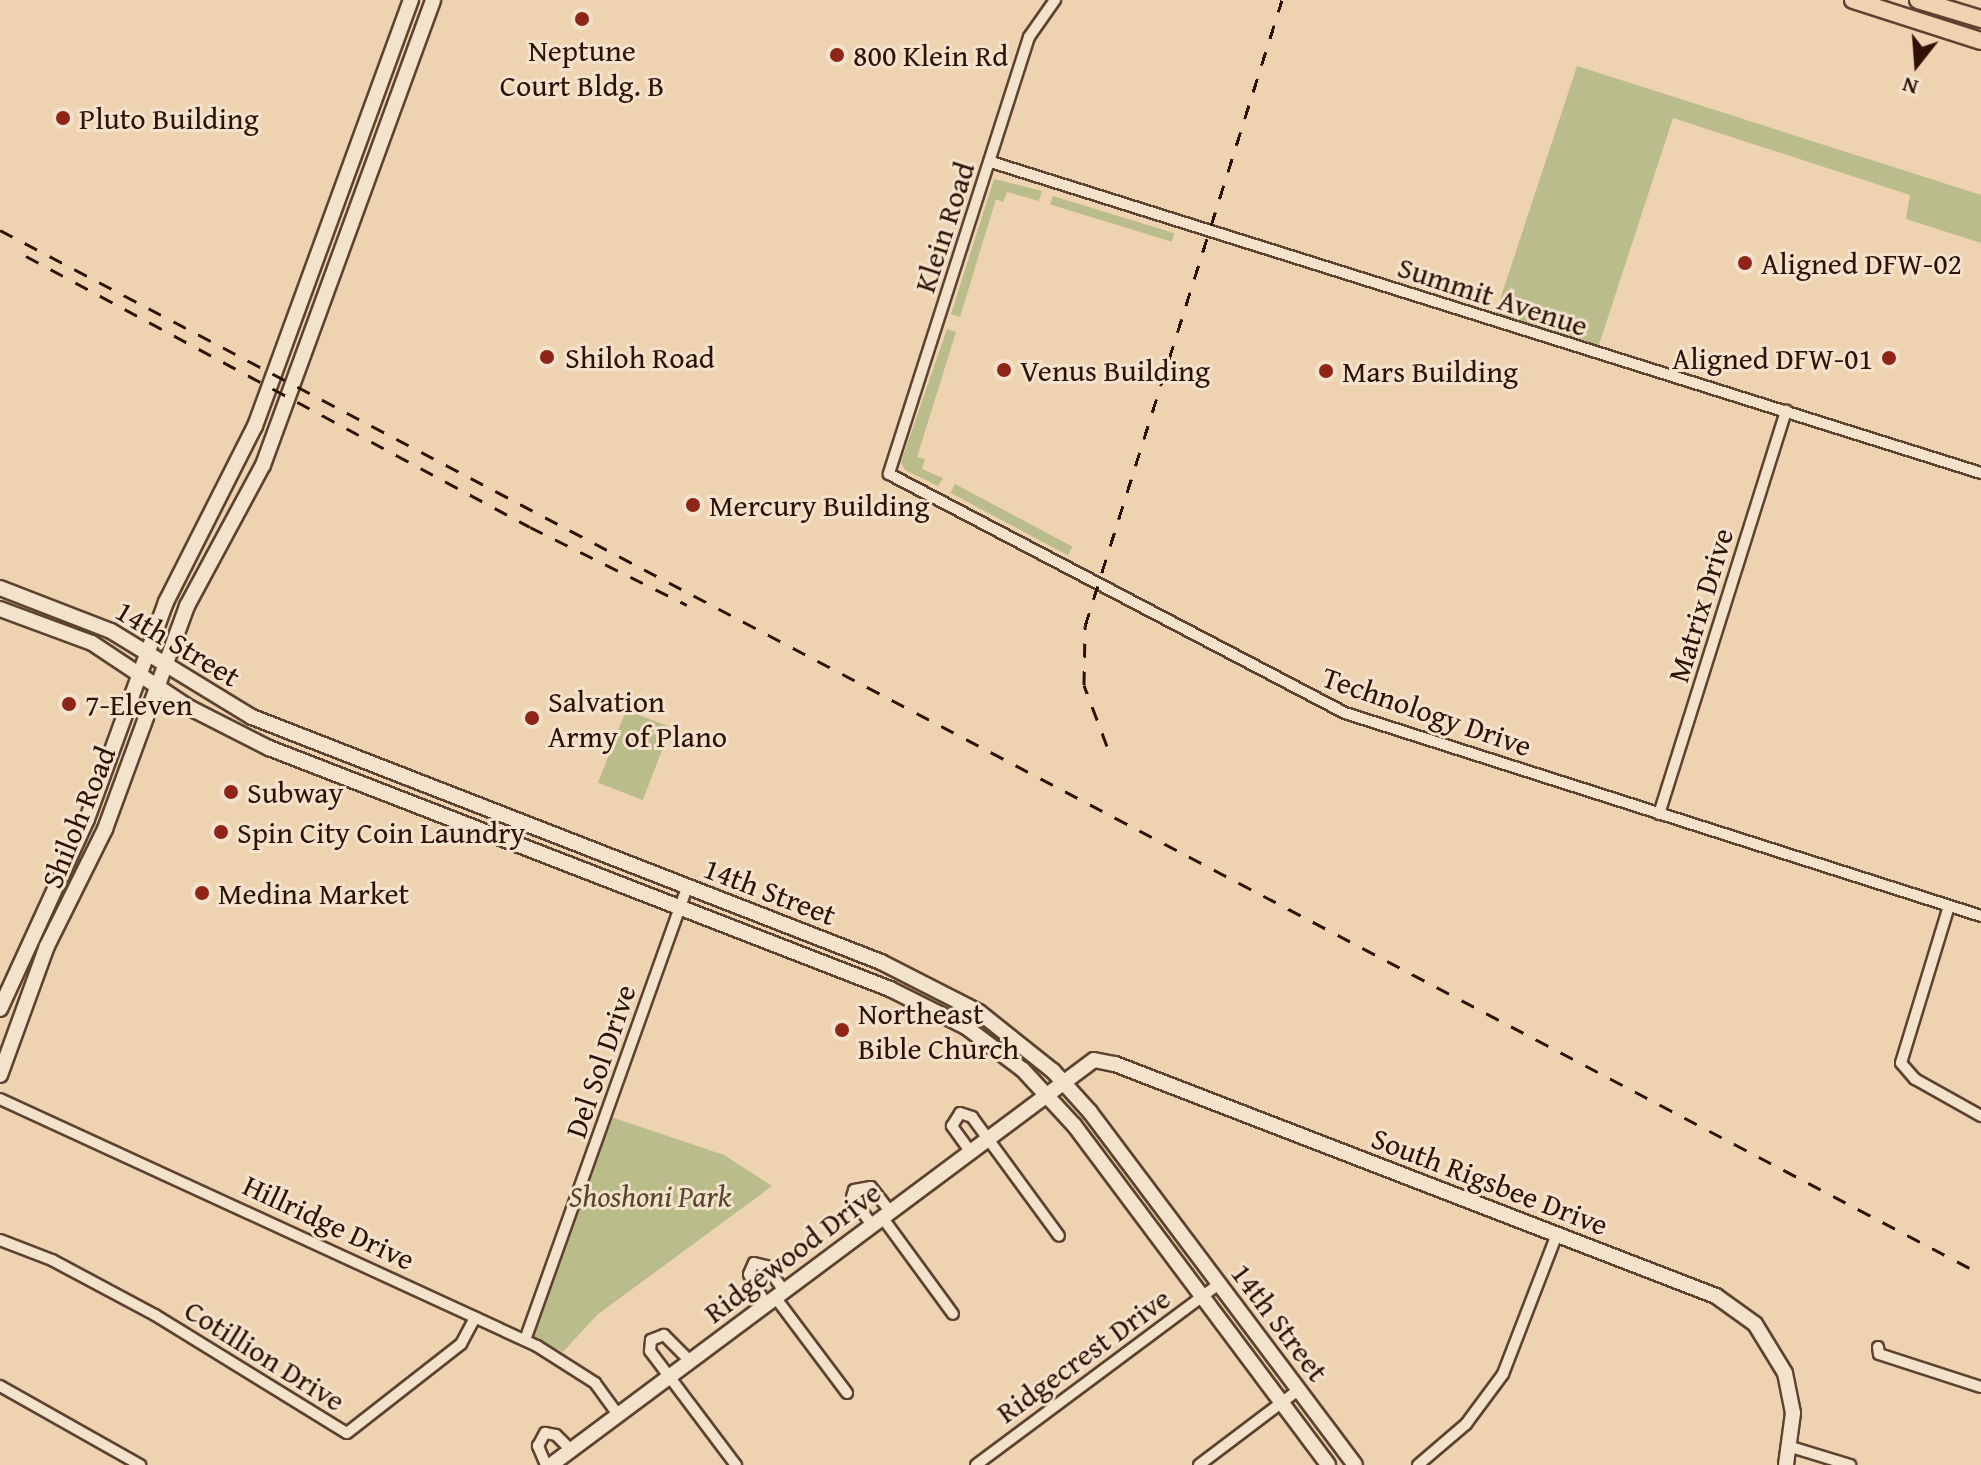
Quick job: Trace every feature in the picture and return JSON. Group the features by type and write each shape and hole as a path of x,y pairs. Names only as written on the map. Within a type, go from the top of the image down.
{"main road":[{"name":"Shiloh Road","path":"0,1009 87,819 139,671 182,565 235,470 411,0"},
{"name":"Shiloh Road","path":"0,1075 47,946 105,829 164,665 207,564 255,480 433,0"},
{"path":"1853,0 1981,41"},
{"path":"1911,19 1918,0 1981,19"},
{"path":"389,60 409,67"},
{"path":"235,470 255,480"},
{"name":"14th Street","path":"0,588 88,620 147,651 164,665 252,717 920,978 971,1007 1062,1081 1355,1465"},
{"name":"14th Street","path":"0,609 92,643 232,731 918,1000 961,1023 1047,1094 1328,1465"},
{"path":"345,777 353,758"},
{"path":"497,837 505,816"},
{"path":"87,819 105,829"},
{"path":"812,959 820,938"},
{"path":"961,1023 971,1007"},
{"name":"South Rigsbee Drive","path":"1062,1081 1086,1062 1115,1064 1716,1296 1743,1313 1766,1337 1785,1373 1793,1413 1791,1447 1786,1465"},
{"name":"Ridgewood Drive","path":"559,1461 1062,1081"}],"street":[{"name":"Klein Road","path":"889,474 1034,25 1055,0"},
{"name":"Summit Avenue","path":"991,162 1981,473"},
{"name":"Matrix Drive","path":"1659,814 1786,411"},
{"name":"Technology Drive","path":"889,474 1345,713 1981,916"},
{"name":"Del Sol Drive","path":"525,1340 687,887"},
{"path":"1949,906 1901,1053 1901,1063 1915,1079 1981,1116"},
{"name":"Hillridge Drive","path":"0,1099 525,1340 584,1374 618,1415"},
{"path":"970,1151 952,1126 957,1114 969,1114 1059,1236"},
{"path":"881,1218 953,1314"},
{"path":"1418,1465 1460,1430 1497,1383 1557,1234"},
{"name":"Cotillion Drive","path":"0,1240 52,1260 155,1315 347,1433 461,1344 475,1318"},
{"name":"Ridgecrest Drive","path":"976,1465 1219,1284"},
{"path":"775,1297 847,1393"},
{"path":"690,1361 664,1335 653,1337 650,1351 736,1465"},
{"path":"1878,1347 1879,1354 1981,1387"},
{"path":"0,1386 140,1465"},
{"path":"1199,1465 1298,1390"},
{"path":"1791,1447 1850,1465"}],"green space":[{"path":"1577,66 1981,195 1981,243 1906,219 1910,195 1673,118 1597,351 1494,318"},
{"path":"994,179 1042,191 1039,201 1007,192 1003,202 996,199 960,317 951,314"},
{"path":"1053,196 1174,233 1172,242 1050,205"},
{"path":"947,329 956,332 917,457 925,459 922,469 943,478 938,486 905,470 901,462"},
{"path":"955,484 1072,546 1068,555 950,493"},
{"path":"626,710 671,727 643,800 598,783"},
{"name":"Shoshoni Park","path":"611,1117 724,1155 772,1186 597,1315 563,1352 535,1339 533,1330"}],"railway":[{"path":"1107,746 1084,685 1085,626 1282,0"},
{"path":"0,230 1981,1274"},
{"path":"26,256 530,527 687,605"}],"place":[{"name":"Neptune Court Bldg. B","path":"582,19"},
{"name":"800 Klein Rd","path":"837,55"},
{"name":"Pluto Building","path":"63,118"},
{"name":"Aligned DFW-02","path":"1745,263"},
{"name":"Shiloh Road","path":"547,357"},
{"name":"Aligned DFW-01","path":"1889,358"},
{"name":"Venus Building","path":"1004,370"},
{"name":"Mars Building","path":"1326,371"},
{"name":"Mercury Building","path":"693,505"},
{"name":"7-Eleven","path":"69,704"},
{"name":"Salvation Army of Plano","path":"532,718"},
{"name":"Subway","path":"231,792"},
{"name":"Spin City Coin Laundry","path":"221,832"},
{"name":"Medina Market","path":"202,893"},
{"name":"Northeast Bible Church","path":"842,1030"}]}
